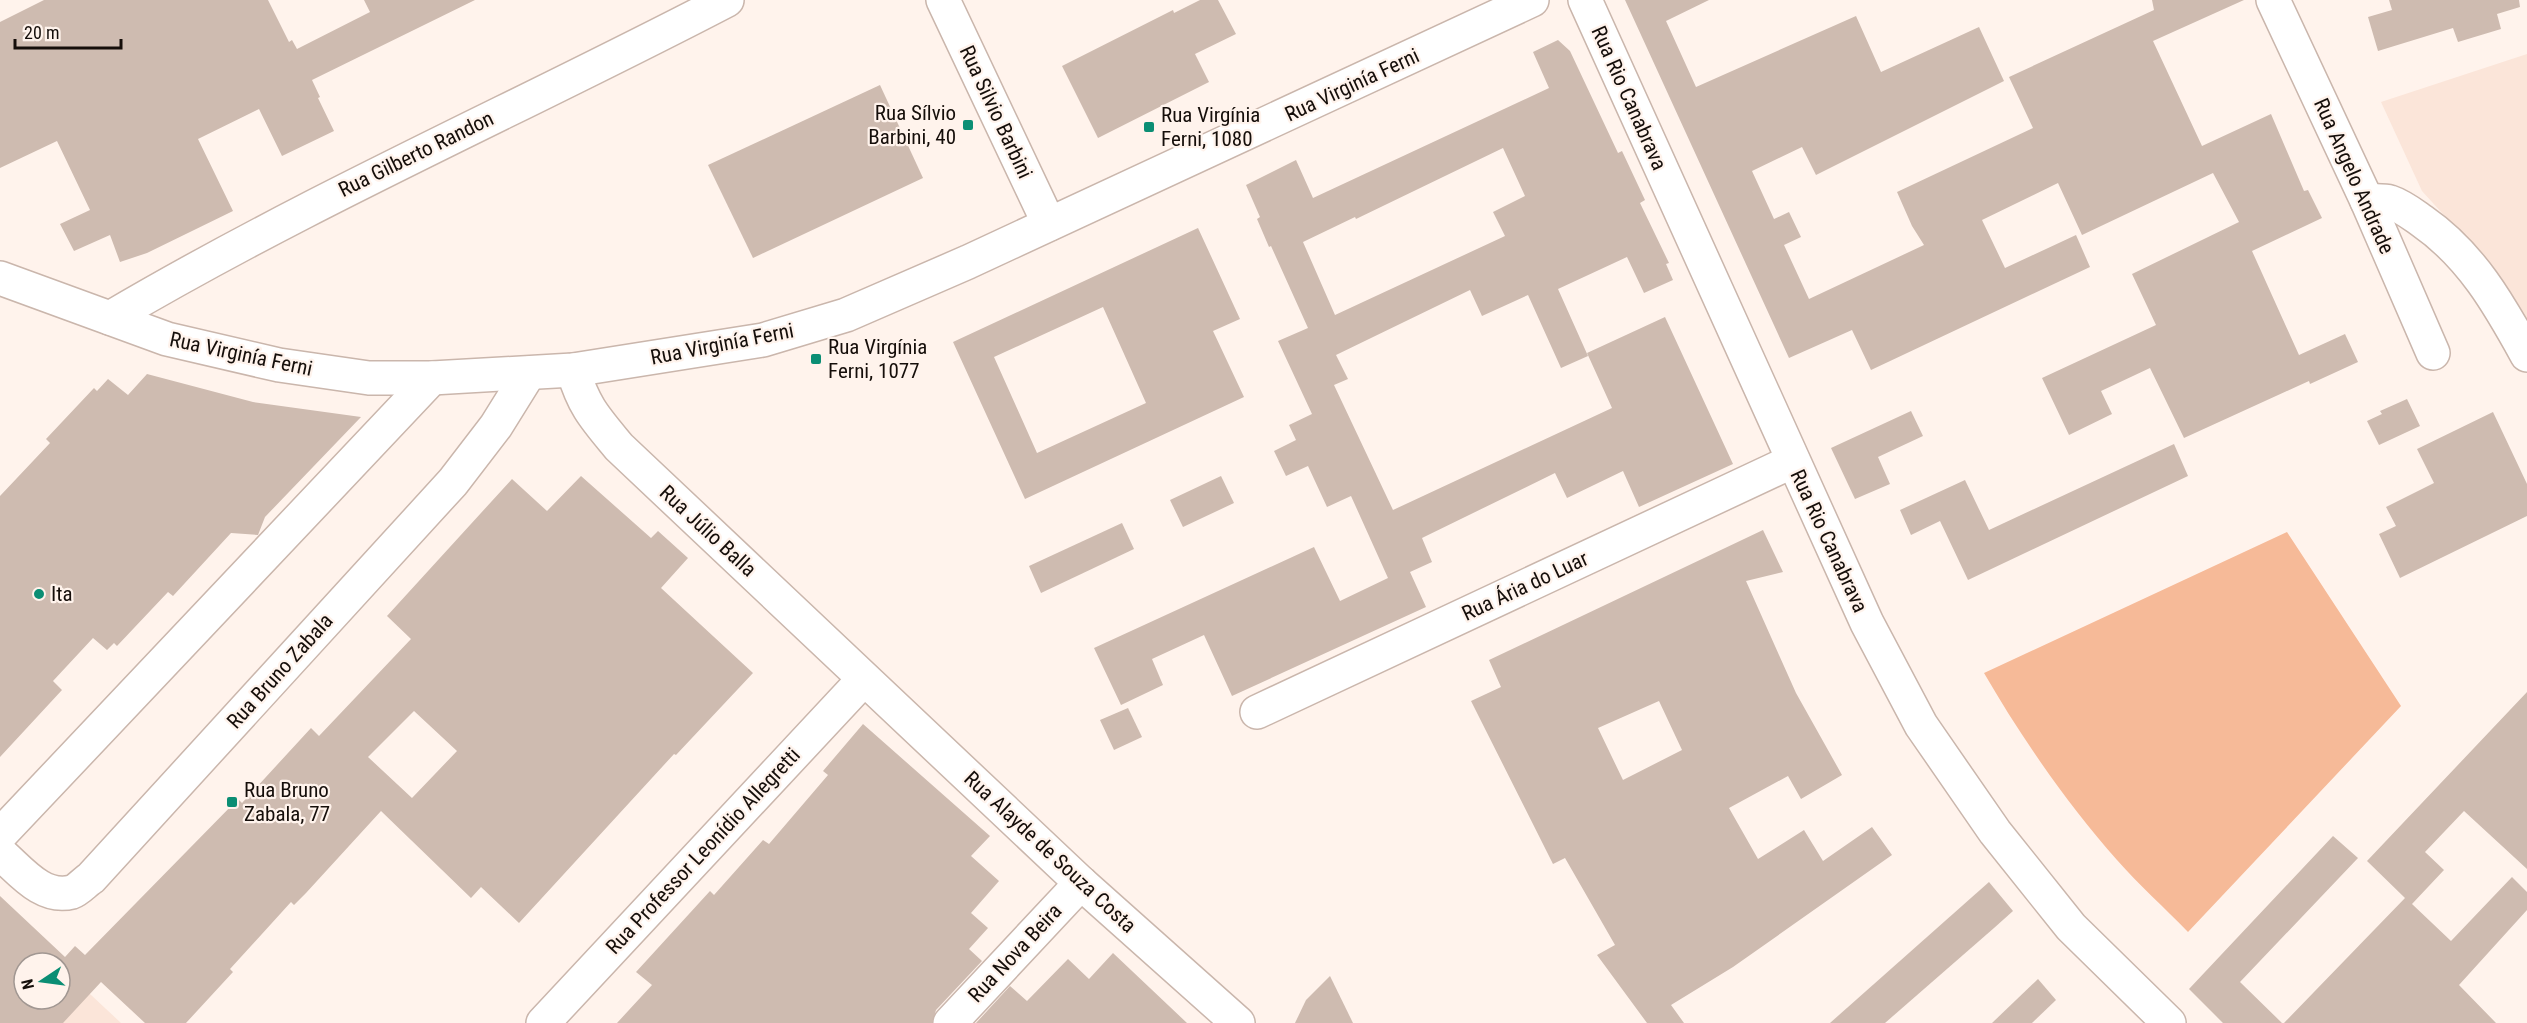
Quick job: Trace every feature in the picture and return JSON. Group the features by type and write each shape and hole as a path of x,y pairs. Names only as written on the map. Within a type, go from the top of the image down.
{"street":[{"name":"Rua Gilberto Randon","path":"110,318 197,267 360,181 727,0"},
{"name":"Rua Silvio Barbini","path":"943,0 1049,224"},
{"name":"Rua Virginía Ferni","path":"2,271 110,318 167,339 279,365 369,378 432,378 573,370 763,340 846,315 1049,224 1532,0"},
{"name":"Rua Rio Canabrava","path":"1585,0 1867,623 1921,725 1995,832 2071,927 2169,1023"},
{"name":"Rua Angelo Andrade","path":"2273,0 2367,201 2433,353"},
{"path":"2367,201 2388,202 2402,207 2439,232 2457,249 2481,278 2527,355"},
{"name":"Rua Júlio Balla","path":"573,370 582,397 593,416 619,447 864,679"},
{"name":"Rua Bruno Zabala","path":"0,853 38,887 51,893 73,892 91,878 453,482 496,426 529,373"},
{"path":"0,835 432,378"},
{"name":"Rua Ária do Luar","path":"1257,712 1793,461"},
{"name":"Rua Alayde de Souza Costa","path":"864,679 1081,883 1238,1023"},
{"name":"Rua Professor Leonídio Allegretti","path":"543,1023 864,679"},
{"name":"Rua Nova Beira","path":"950,1023 1081,883"}],"shaded area":[{"path":"2527,54 2527,332 2473,247 2422,191 2381,102"},
{"path":"2287,532 2401,706 2188,932 2125,869 2080,816 2030,746 1984,673"},
{"path":"0,910 19,951 12,951 12,1011 72,1011 72,977 121,1023 0,1023"}],"building":[{"path":"44,0 268,0 289,42 292,40 297,49 370,12 364,0 475,0 312,80 334,131 282,156 259,109 198,139 233,211 147,253 120,262 110,235 74,251 60,224 90,210 57,141 0,168 0,22"},
{"path":"1200,0 1218,0 1236,34 1195,54 1209,82 1098,138 1062,66 1173,10 1174,13"},
{"path":"1625,0 1709,0 1666,21 1696,87 1856,16 1881,72 1979,27 2004,81 1816,175 1802,147 1752,171 1774,219 1789,212 1801,237 1784,245 1809,299 1924,245 1912,226 1897,192 2033,128 2009,77 2154,10 2152,0 2244,0 2153,41 2202,146 2271,114 2304,191 2308,190 2322,218 2252,251 2299,355 2345,334 2358,362 2310,384 2309,381 2184,438 2150,368 2101,391 2112,414 2069,435 2042,378 2156,325 2132,274 2239,222 2213,173 2082,235 2058,183 1982,220 2005,268 2076,235 2090,267 1871,370 1852,330 1789,358"},
{"path":"2389,0 2519,0 2520,7 2497,14 2501,29 2458,42 2453,28 2378,51 2368,17 2392,10"},
{"path":"1558,40 1570,51 1618,153 1622,151 1645,200 1640,203 1669,263 1666,264 1673,280 1644,293 1627,257 1558,289 1588,356 1561,368 1528,295 1482,316 1470,290 1336,355 1348,379 1334,385 1393,510 1612,408 1587,353 1665,317 1733,464 1639,507 1623,471 1567,498 1555,473 1422,538 1432,562 1410,572 1426,607 1232,696 1204,635 1152,659 1163,685 1121,705 1094,648 1314,547 1340,601 1388,578 1351,496 1327,507 1308,466 1286,476 1274,451 1296,440 1289,425 1312,414 1278,341 1308,328 1271,246 1269,247 1257,219 1260,217 1246,185 1296,160 1313,198 1549,88 1533,52","holes":["1503,148 1525,196 1493,212 1505,236 1335,315 1303,242"]},
{"path":"880,85 923,178 753,258 708,165"},
{"path":"1198,228 1240,319 1213,331 1244,397 1025,499 953,342","holes":["1103,307 1146,403 1037,453 994,357"]},
{"path":"147,374 253,402 361,417 265,517 258,535 231,533 173,596 168,592 117,646 114,643 107,650 93,638 53,681 62,690 0,757 0,496 50,443 46,439 94,388 97,391 108,379 128,395"},
{"path":"2407,399 2420,426 2379,445 2367,421 2382,414 2380,411"},
{"path":"1911,411 1923,436 1878,457 1890,484 1855,499 1831,448"},
{"path":"2493,412 2527,484 2527,516 2400,578 2379,534 2396,526 2386,507 2434,483 2417,449"},
{"path":"2174,444 2188,476 1968,580 1940,521 1911,535 1900,510 1965,480 1989,530"},
{"path":"581,476 651,538 658,531 688,558 661,588 753,673 676,755 674,754 519,923 481,887 471,898 381,811 306,893 294,905 291,902 230,969 233,972 186,1023 145,1023 101,982 63,1023 0,1023 0,896 59,951 12,951 12,1011 72,1011 70,951 75,946 85,955 238,799 242,803 311,728 319,736 411,639 387,616 512,479 547,511","holes":["414,711 457,751 412,798 368,757"]},
{"path":"1221,476 1234,503 1183,527 1170,500"},
{"path":"1122,523 1134,549 1041,593 1029,566"},
{"path":"1763,530 1783,572 1746,581 1796,693 1842,775 1801,799 1788,776 1729,808 1758,859 1804,830 1823,861 1872,827 1892,855 1733,967 1671,1005 1684,1023 1647,1023 1597,955 1615,945 1565,858 1553,864 1471,701 1501,687 1489,660","holes":["1659,701 1682,750 1623,780 1598,728"]},
{"path":"2527,692 2527,869 2464,811 2425,852 2444,870 2412,904 2451,941 2512,877 2527,892 2527,910 2459,985 2496,1023 2284,1023 2405,898 2367,861"},
{"path":"1128,708 1142,737 1114,750 1100,720"},
{"path":"863,724 990,836 971,856 999,881 971,913 988,928 969,949 982,961 936,1010 932,1023 617,1023 652,985 636,972 710,891 714,895 763,840 769,844 828,775 823,771"},
{"path":"2333,836 2358,858 2240,982 2282,1023 2223,1023 2189,989"},
{"path":"1989,882 2013,911 1994,928 1885,1023 1830,1023"},
{"path":"1113,953 1187,1023 976,1023 1010,986 1027,1001 1068,959 1089,979"},
{"path":"1330,976 1353,1023 1295,1023 1306,1000"},
{"path":"2038,979 2056,1000 2032,1023 1992,1023"}],"place":[{"name":"Rua Sílvio Barbini, 40","path":"968,125"},
{"name":"Rua Virgínia Ferni, 1080","path":"1149,127"},
{"name":"Rua Virgínia Ferni, 1077","path":"816,359"},
{"name":"Ita","path":"39,594"},
{"name":"Rua Bruno Zabala, 77","path":"232,802"}]}
